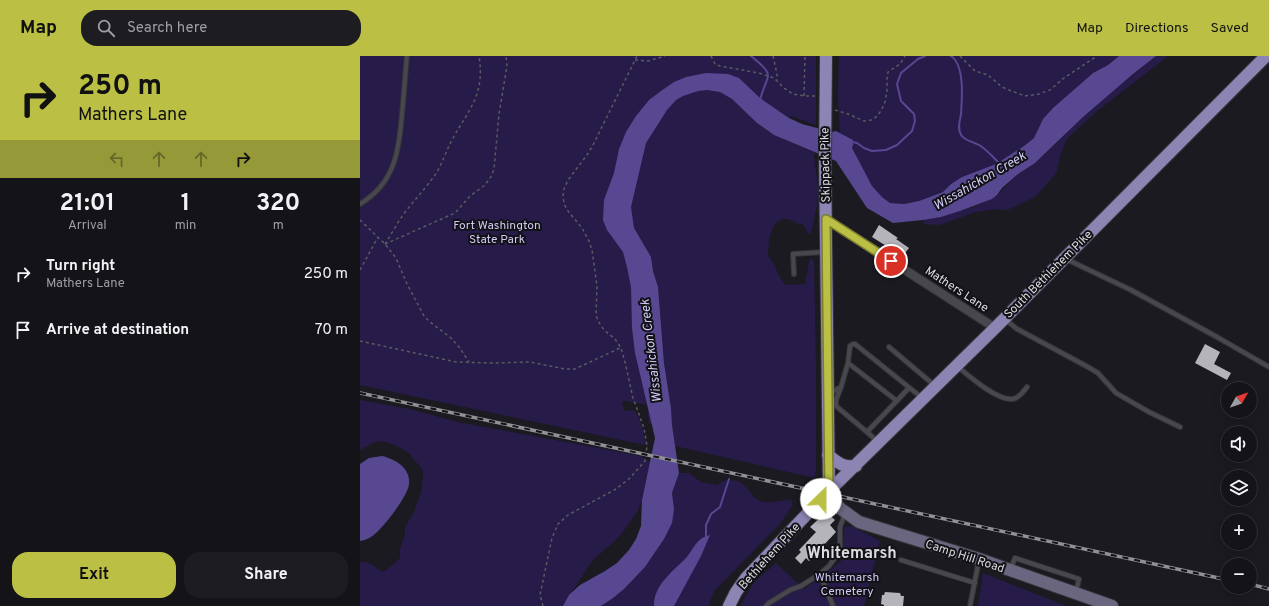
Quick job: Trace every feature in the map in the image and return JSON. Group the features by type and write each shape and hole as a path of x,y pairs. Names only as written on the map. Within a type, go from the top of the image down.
{"main road":[{"name":"Skippack Pike","path":"826,56 825,157 829,491"},
{"name":"South Bethlehem Pike","path":"829,491 936,387 1266,56"},
{"path":"828,455 843,466 856,466"},
{"name":"Bethlehem Pike","path":"729,606 736,592 746,578 829,491"}],"street":[{"name":"Mathers Lane","path":"826,219 995,328"},
{"name":"Camp Hill Road","path":"829,491 835,503 845,513 859,522 979,559 1112,606"}],"lane":[{"path":"360,204 379,189 392,170 395,161 400,139 407,56"},
{"path":"794,274 793,254 826,251"},
{"path":"1064,258 1144,298 1269,367"},
{"path":"1004,319 1017,329 1098,373 1116,393 1149,412 1180,427"},
{"path":"879,443 836,406 836,400 848,363 850,346 855,344 923,399"},
{"path":"889,347 936,387"},
{"path":"848,363 897,400"},
{"path":"957,366 989,391 1002,397 1013,399 1018,397 1027,387"},
{"path":"827,394 841,387"},
{"path":"867,432 909,388"},
{"path":"766,606 790,590 801,586 820,574 829,566 840,551 840,527 845,513"},
{"path":"970,606 979,559"},
{"path":"901,560 974,583"},
{"path":"820,574 833,606"}],"path":[{"path":"385,244 409,206 420,195 437,172 453,138 475,101 479,88 481,66 479,56"},
{"path":"385,244 455,213 470,196 484,185 492,175 505,78 506,56"},
{"path":"543,606 540,595 552,538 558,524 568,515 602,498 624,483 645,462 647,439 633,398 625,362 615,339 604,330 598,321 596,304 598,292 592,250 582,228 564,204 563,195 564,188 568,180 593,145 637,56"},
{"path":"635,60 648,61 665,56"},
{"path":"711,56 715,64 720,66 759,73 774,78 784,88 793,94 819,96"},
{"path":"773,56 777,80"},
{"path":"804,96 805,56"},
{"path":"834,110 864,121 871,120 876,117 882,111 885,102 888,72 900,64 905,56"},
{"path":"960,56 975,71 988,75 1009,90 1025,96 1039,94 1050,90 1064,78 1097,56"},
{"path":"360,220 385,244 399,263 407,284 424,316 451,338 469,362"},
{"path":"360,270 378,237"},
{"path":"360,341 449,361 530,362 565,370 575,369 620,348"}],"green space":[{"name":"Fort Washington State Park","path":"360,56 816,56 816,125 791,116 789,118 779,111 728,97 758,124 771,133 814,152 818,199 811,234 808,233 803,224 799,224 788,219 782,219 777,222 771,232 768,256 786,285 805,284 810,258 814,261 816,365 815,478 675,446 664,363 658,287 653,271 651,257 667,427 649,423 647,405 625,401 622,402 624,411 634,410 639,418 645,445 360,385"},
{"path":"839,56 1119,56 1108,65 1093,73 1053,108 1043,119 1034,138 1024,146 996,164 962,177 951,184 943,192 919,201 904,204 890,203 882,197 872,186 851,148 840,134 838,96"},
{"path":"1156,56 1168,56 1096,112 1067,139 1060,156 1057,171 1035,197 1007,210 995,209 976,212 939,225 925,224 923,220 967,209 995,197 1022,171 1042,157 1093,108"},
{"path":"360,400 410,409 458,422 641,456 650,462 642,500 637,512 620,536 592,561 563,606 360,606 360,562 369,563 383,572 400,558 400,549 405,534 405,527 414,512 421,492 423,476 422,469 408,452 395,445 379,441 360,450"},
{"path":"679,473 689,473 701,482 716,485 723,481 735,480 744,485 755,498 760,501 769,502 791,500 792,506 780,524 715,590 709,606 601,606 624,589 645,567 664,539 674,509 672,493"},
{"name":"Whitemarsh Cemetery","path":"852,526 880,541 864,606 740,606 754,582 776,563 804,589 826,574 842,560 844,527"},
{"path":"983,573 1066,606 978,606"}],"water":[{"name":"Wissahickon Creek","path":"1119,56 1156,56 1083,117 1035,163 1018,174 992,199 941,217 893,223 867,208 836,161 774,135 757,123 732,99 720,92 707,90 698,91 676,100 667,110 646,143 631,207 634,228 651,257 653,271 658,287 664,363 679,473 672,493 674,509 672,523 664,539 645,567 613,598 601,606 563,606 569,595 580,585 617,563 629,550 636,539 641,526 642,500 655,438 635,353 632,328 631,287 627,267 623,252 607,230 603,220 604,200 614,173 619,149 626,132 636,116 649,100 674,82 686,77 706,73 728,74 739,78 760,98 789,118 802,124 832,132 836,131 853,140 852,148 872,186 890,203 904,204 919,201 943,192 951,184 962,177 996,164 1024,146 1034,138 1043,119 1053,108 1093,73 1108,65"},
{"path":"382,456 392,459 405,469 409,478 408,489 396,510 380,529 371,537 360,541 360,464 369,458"},
{"path":"710,535 701,556 674,606 654,606 660,585 686,558 698,541 705,536"}],"building":[{"path":"879,225 898,238 896,239 909,248 905,253 893,245 891,249 872,237"},
{"path":"1205,344 1220,352 1214,364 1231,373 1227,380 1195,363"},
{"path":"826,512 835,520 830,525 836,532 809,561 806,558 801,564 795,558 801,552 799,550 816,532 810,527"},
{"path":"885,592 900,593 901,596 904,596 903,606 884,606 881,604 882,595 884,595"}],"waterway":[{"path":"751,56 764,68 768,76 760,100"},
{"path":"852,142 872,151 886,150 897,145 912,131 915,121 914,114 901,101 897,84 901,73 918,59 925,56"},
{"name":"Wissahickon Creek","path":"951,56 959,67 961,74 962,100 959,127 961,135 982,147 1000,164"},
{"path":"706,537 706,525 711,514 720,507 729,479"}],"railway":[{"path":"360,393 1221,578"},
{"path":"1257,586 1269,589"}],"district":[{"name":"Whitemarsh","path":"852,552"}],"route":[{"path":"821,499 829,491 826,219 891,261"}]}
